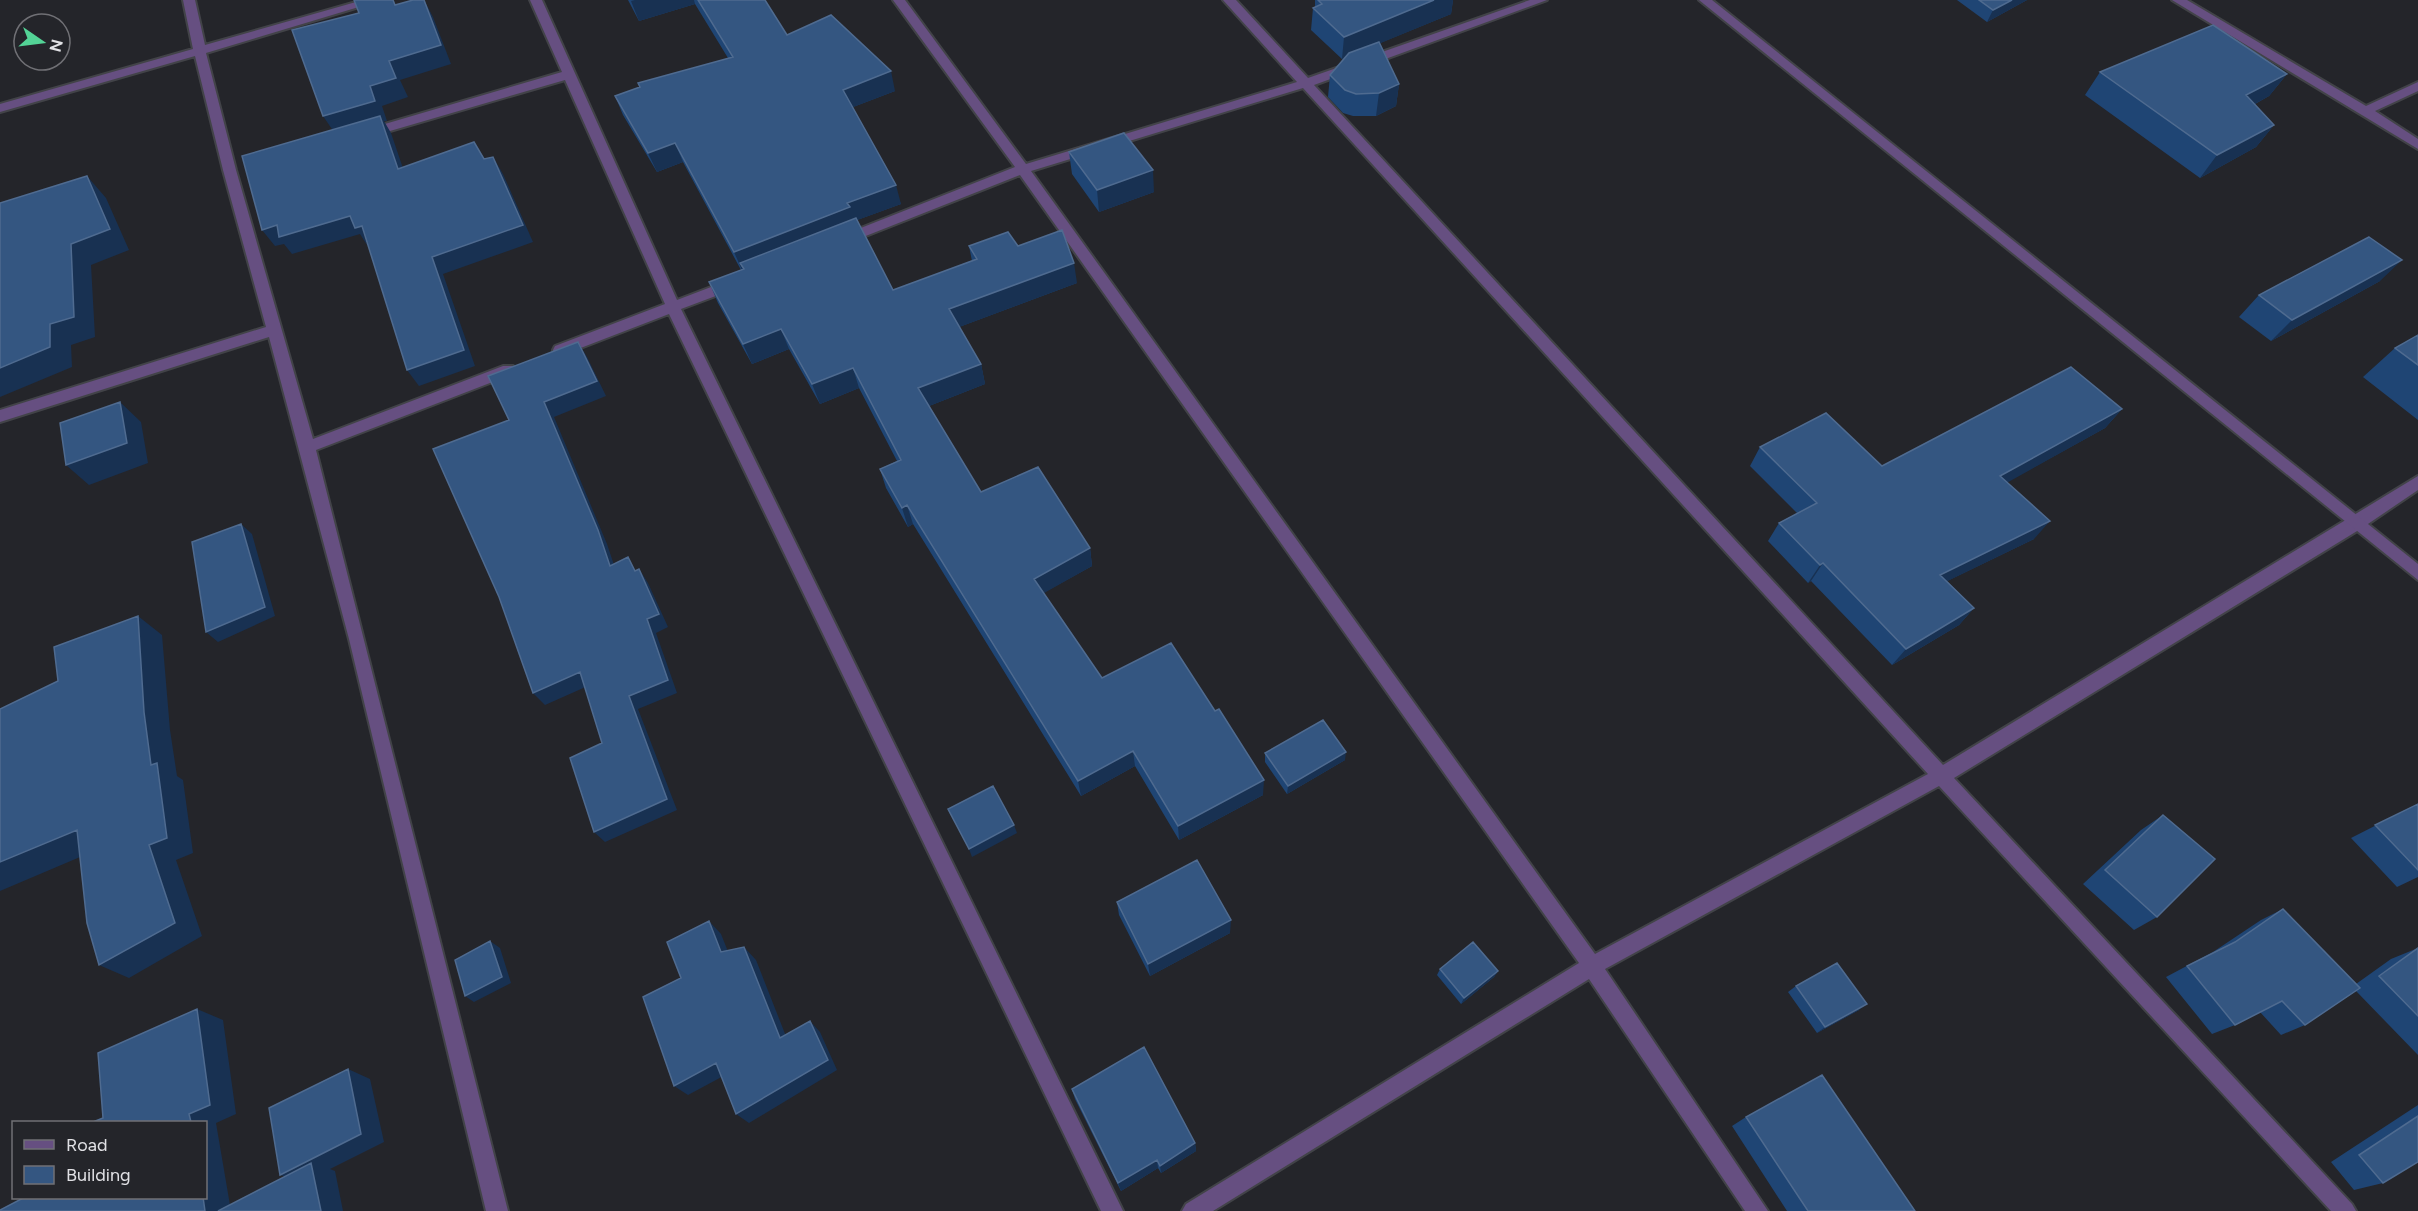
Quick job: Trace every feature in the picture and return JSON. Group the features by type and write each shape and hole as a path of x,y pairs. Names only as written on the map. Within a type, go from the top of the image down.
{"street":[{"path":"189,0 199,52 236,172 273,330 307,447 497,1211"},
{"path":"0,108 376,0"},
{"path":"536,0 673,307 1112,1211"},
{"path":"899,0 1023,169 1592,966 1757,1211"},
{"path":"1229,0 1941,776 2345,1211"},
{"path":"826,247 1023,169 1304,84 1541,0"},
{"path":"1705,0 2418,573"},
{"path":"2178,0 2418,145"},
{"path":"355,137 570,74"},
{"path":"2365,111 2418,86"},
{"path":"551,354 750,277"},
{"path":"0,416 273,330"},
{"path":"307,447 518,366"},
{"path":"1193,1211 1592,966 1941,776 2356,523 2418,482"}],"building":[{"path":"354,0 393,0 395,5 413,0 424,0 441,45 389,61 396,78 370,86 375,101 323,116 292,30 359,13"},
{"path":"698,0 765,0 787,35 831,15 891,71 843,90 896,185 847,203 850,207 734,252 675,143 648,153 615,96 640,87 638,83 733,57"},
{"path":"1318,0 1434,0 1344,37 1313,8 1322,4"},
{"path":"1979,0 2012,0 1993,10"},
{"path":"2213,25 2287,74 2246,95 2274,125 2217,155 2100,72"},
{"path":"1379,42 1399,84 1379,93 1356,94 1345,90 1330,75 1349,53"},
{"path":"380,116 398,169 474,142 484,159 493,157 523,225 432,257 464,350 407,370 362,226 355,228 350,216 279,237 277,225 262,230 242,156"},
{"path":"1124,133 1153,170 1097,190 1069,152"},
{"path":"87,176 110,229 71,244 74,317 50,324 50,347 0,368 0,203"},
{"path":"856,218 893,290 977,259 969,246 1008,232 1018,246 1062,230 1074,263 949,309 981,364 918,388 981,492 1038,467 1090,548 1034,579 1102,678 1171,643 1215,711 1219,709 1264,780 1178,826 1133,751 1078,781 907,505 902,508 880,469 901,460 853,368 812,384 781,329 743,344 709,282 744,269 740,263"},
{"path":"2369,237 2402,260 2292,320 2259,295"},
{"path":"2418,335 2418,365 2395,348"},
{"path":"578,342 597,381 544,402 598,530 610,566 628,557 635,571 639,569 659,614 647,619 668,680 629,696 667,799 594,832 570,758 602,743 580,672 533,693 499,597 433,449 509,420 488,376"},
{"path":"2071,367 2122,409 2000,476 2050,521 1940,575 1974,608 1906,649 1823,563 1820,565 1779,523 1817,503 1760,447 1826,413 1882,466"},
{"path":"120,402 127,443 66,465 60,423"},
{"path":"241,524 265,607 206,632 192,542"},
{"path":"138,616 144,712 151,765 157,763 167,838 149,845 175,923 99,965 87,923 77,830 0,862 0,709 58,681 54,647"},
{"path":"1323,720 1346,752 1288,786 1265,753"},
{"path":"993,786 1014,825 969,849 948,809"},
{"path":"2418,804 2418,870 2375,825"},
{"path":"2163,815 2215,859 2157,917 2105,870"},
{"path":"1197,860 1231,920 1148,964 1117,902"},
{"path":"2283,909 2360,988 2305,1025 2282,1001 2235,1025 2187,966 2235,942"},
{"path":"709,921 721,952 744,947 780,1038 810,1021 828,1060 736,1114 716,1063 674,1086 643,997 681,978 667,942"},
{"path":"490,941 502,977 465,996 455,960"},
{"path":"1473,942 1498,971 1464,998 1440,969"},
{"path":"2418,948 2418,1016 2379,976"},
{"path":"1837,963 1867,1004 1825,1027 1796,986"},
{"path":"197,1009 210,1105 189,1114 191,1121 96,1121 103,1118 98,1053"},
{"path":"1144,1047 1195,1143 1160,1166 1157,1160 1118,1183 1072,1089"},
{"path":"348,1069 361,1134 280,1175 269,1108"},
{"path":"1822,1075 1915,1211 1808,1211 1746,1117"},
{"path":"2418,1116 2418,1162 2383,1183 2359,1155"},
{"path":"311,1163 321,1211 218,1211"},
{"path":"21,1199 203,1199 205,1211 0,1211"}]}
